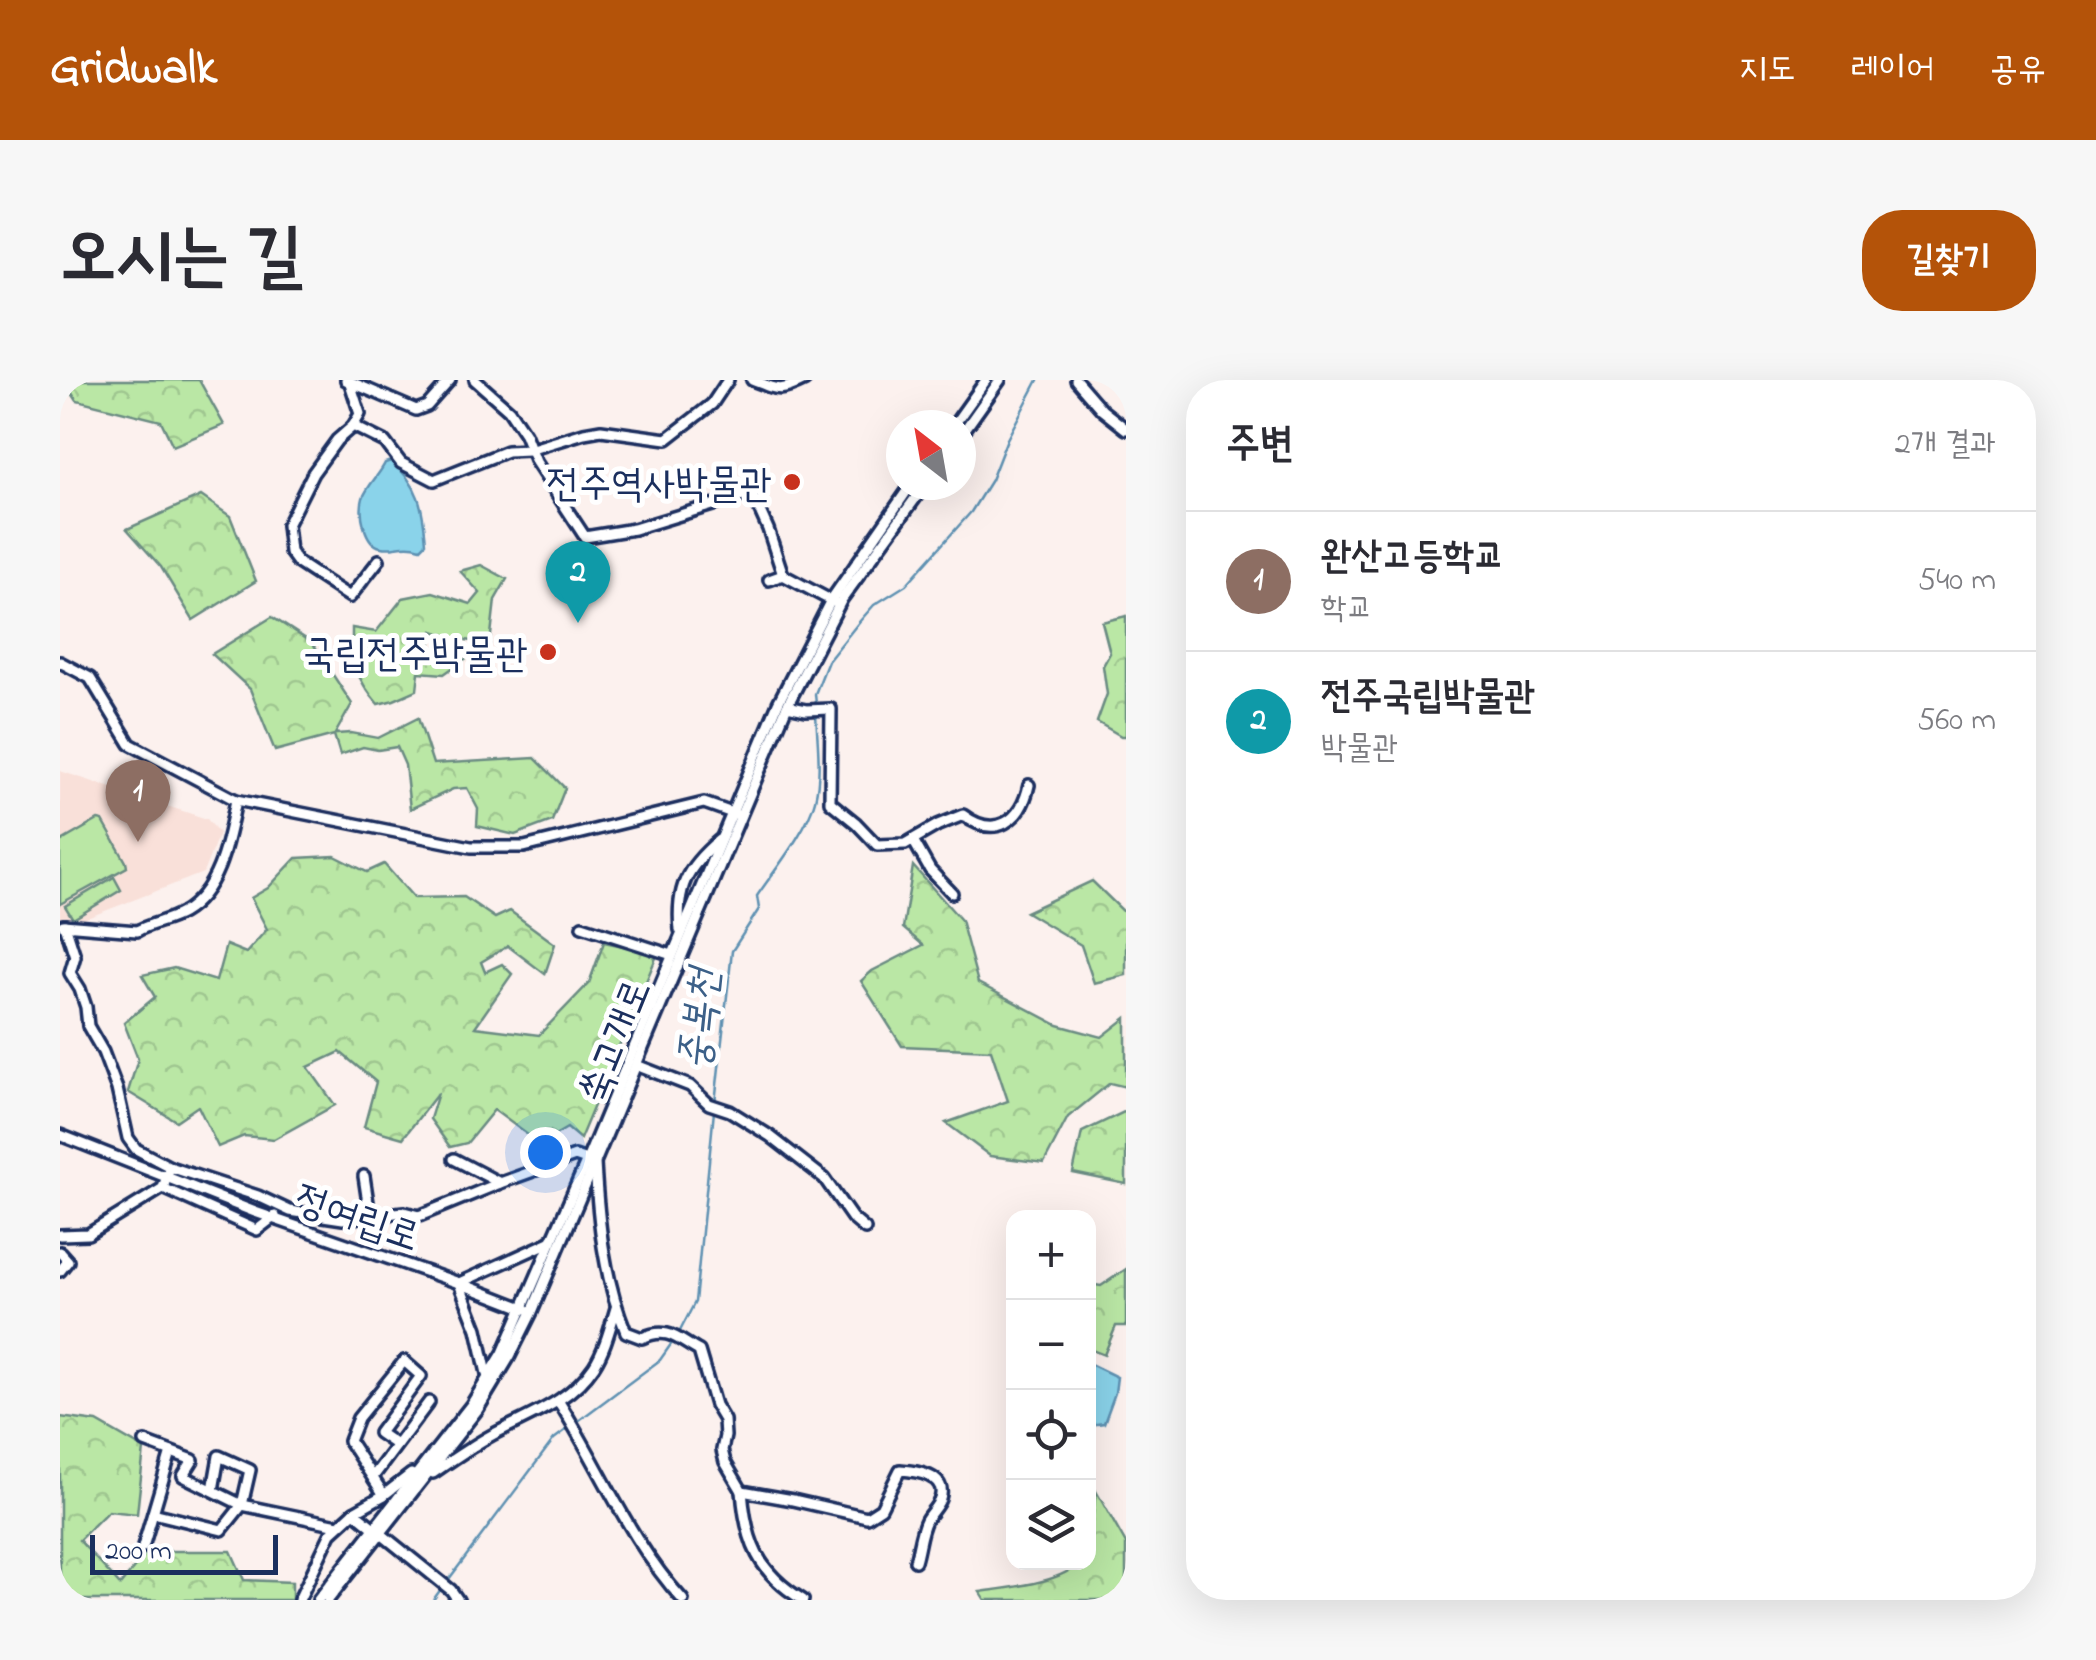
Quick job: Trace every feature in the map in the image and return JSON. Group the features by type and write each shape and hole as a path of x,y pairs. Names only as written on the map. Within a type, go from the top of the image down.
{"street":[{"path":"348,381 416,410 428,406 450,380"},
{"path":"476,380 509,410 525,434 529,450 585,538 634,529 752,493 783,575 835,603"},
{"path":"353,426 384,442 401,464 434,480 507,451 529,450 584,432 600,430 667,438 712,404 728,380"},
{"path":"752,380 789,390 805,380"},
{"path":"965,410 986,380"},
{"path":"976,414 1000,380"},
{"path":"1076,380 1102,410 1126,429"},
{"path":"348,381 360,414 313,473 287,525 290,552 298,563 350,598 379,560"},
{"name":"쑥고개로","path":"328,1600 471,1405 528,1310 552,1241 636,1065 778,703 835,603 902,500"},
{"name":"쑥고개로","path":"318,1600 426,1478 478,1409 510,1356 721,838 835,603 914,500"},
{"path":"769,580 783,575"},
{"path":"60,662 90,678 130,744 236,800 471,847 524,847 704,804 735,814"},
{"path":"787,706 831,709 830,802 877,845 906,844 938,824 963,815 990,828 1006,823 1017,815 1029,785"},
{"path":"63,925 137,931 178,916 210,886 216,874 236,800"},
{"path":"680,935 679,890 721,838"},
{"path":"913,840 930,870 952,893"},
{"name":"정여립로","path":"63,925 75,956 70,973 80,989 88,1026 118,1089 128,1138 136,1149 168,1172 270,1217 528,1310"},
{"path":"582,926 672,955"},
{"path":"636,1065 690,1086 709,1104 770,1136 824,1178 852,1218 865,1229"},
{"name":"정여립로","path":"60,1135 168,1172 258,1196 290,1211 343,1219 404,1212 419,1216 574,1156 591,1161"},
{"path":"454,1158 500,1182"},
{"path":"591,1161 616,1308 626,1332 642,1338 653,1333 678,1338 699,1352 724,1420 722,1450 742,1491 756,1556 785,1588 804,1600"},
{"path":"60,1236 88,1234 163,1188 168,1172"},
{"path":"364,1176 370,1216"},
{"path":"163,1188 257,1230 270,1217 290,1211"},
{"path":"488,1378 477,1329 458,1283 552,1241"},
{"path":"60,1252 68,1261 60,1271"},
{"path":"426,1478 490,1436 559,1402 577,1386 603,1349 616,1308"},
{"path":"384,1495 349,1440 358,1418 404,1361 421,1376 378,1433 395,1444"},
{"path":"373,1477 429,1402"},
{"path":"559,1402 642,1548 683,1600"},
{"path":"145,1442 193,1460 184,1476 242,1505 338,1524"},
{"path":"143,1548 170,1452"},
{"path":"153,1513 222,1530 242,1505 250,1470 219,1456 213,1490"},
{"path":"299,1600 338,1524 425,1463"},
{"path":"742,1491 867,1517 881,1508 900,1470 930,1476 942,1487 926,1520 915,1561"},
{"path":"354,1512 445,1585 458,1600"}],"shaded area":[{"path":"60,771 207,819 219,833 203,873 60,925"}],"green space":[{"path":"64,380 199,380 224,425 173,446 161,421 77,400"},
{"path":"201,496 230,516 256,581 193,620 161,567 127,529"},
{"path":"481,565 507,579 495,600 490,644 433,631 429,650 465,659 444,674 419,672 417,690 378,704 356,669 352,628 376,632 403,598 433,592 471,604 480,593 460,571"},
{"path":"1126,616 1126,736 1121,736 1097,722 1107,694 1103,666 1110,653 1102,622"},
{"path":"272,617 312,643 352,704 335,734 378,738 418,718 433,764 535,758 565,788 552,821 515,835 477,826 478,809 467,788 453,789 410,809 405,765 397,747 363,747 340,755 334,735 275,751 250,689 212,654"},
{"path":"98,820 103,821 127,867 60,904 60,842"},
{"path":"335,856 367,872 384,864 414,898 464,897 495,918 510,911 555,944 545,974 508,946 481,962 485,972 502,964 512,974 475,1027 539,1035 589,983 604,942 658,953 580,1139 567,1128 540,1144 494,1110 467,1143 450,1147 430,1119 438,1093 403,1138 364,1127 376,1082 340,1052 308,1067 335,1105 274,1139 244,1136 218,1147 198,1106 176,1121 128,1092 138,1059 124,1023 155,997 142,975 174,968 216,981 226,945 246,953 267,929 251,898 268,888 296,858"},
{"path":"913,866 961,920 978,983 1058,1025 1102,1037 1126,1018 1126,1087 1110,1083 1068,1117 1044,1163 990,1156 946,1123 1008,1101 991,1050 902,1046 861,981 872,971 923,945 903,928"},
{"path":"114,877 121,890 73,919 65,906"},
{"path":"1092,881 1126,914 1126,975 1094,983 1081,945 1026,912"},
{"path":"1126,1111 1126,1184 1073,1173 1082,1132"},
{"path":"1126,1269 1126,1326 1116,1326 1104,1355 1096,1352 1096,1285 1101,1286"},
{"path":"60,1417 97,1422 144,1449 137,1514 108,1511 79,1540 120,1585 148,1551 231,1551 244,1580 292,1582 292,1600 60,1600"},
{"path":"1096,1491 1126,1544 1126,1600 985,1600 980,1592 1070,1570 1096,1570"}],"water":[{"path":"391,461 408,478 418,497 426,543 421,548 375,545 364,527 363,498 385,463"},
{"path":"1096,1367 1117,1377 1104,1423 1096,1424"}],"waterway":[{"name":"중복천","path":"816,704 815,694 828,661 859,622 874,605 906,585 971,512 991,480 1038,380"},
{"name":"중복천","path":"715,1103 732,951 759,909 757,896 790,850 815,800 819,756 816,712"},
{"name":"중복천","path":"679,1333 695,1302 714,1111"},
{"name":"중복천","path":"446,1583 554,1439 660,1360 674,1340"},
{"path":"595,1453 637,1530"},
{"name":"중복천","path":"433,1600 441,1589"}],"place":[{"name":"전주역사박물관","path":"792,482"},
{"name":"전주국립박물관","path":"578,623"},
{"name":"국립전주박물관","path":"548,652"},
{"name":"완산고등학교","path":"138,842"}]}
